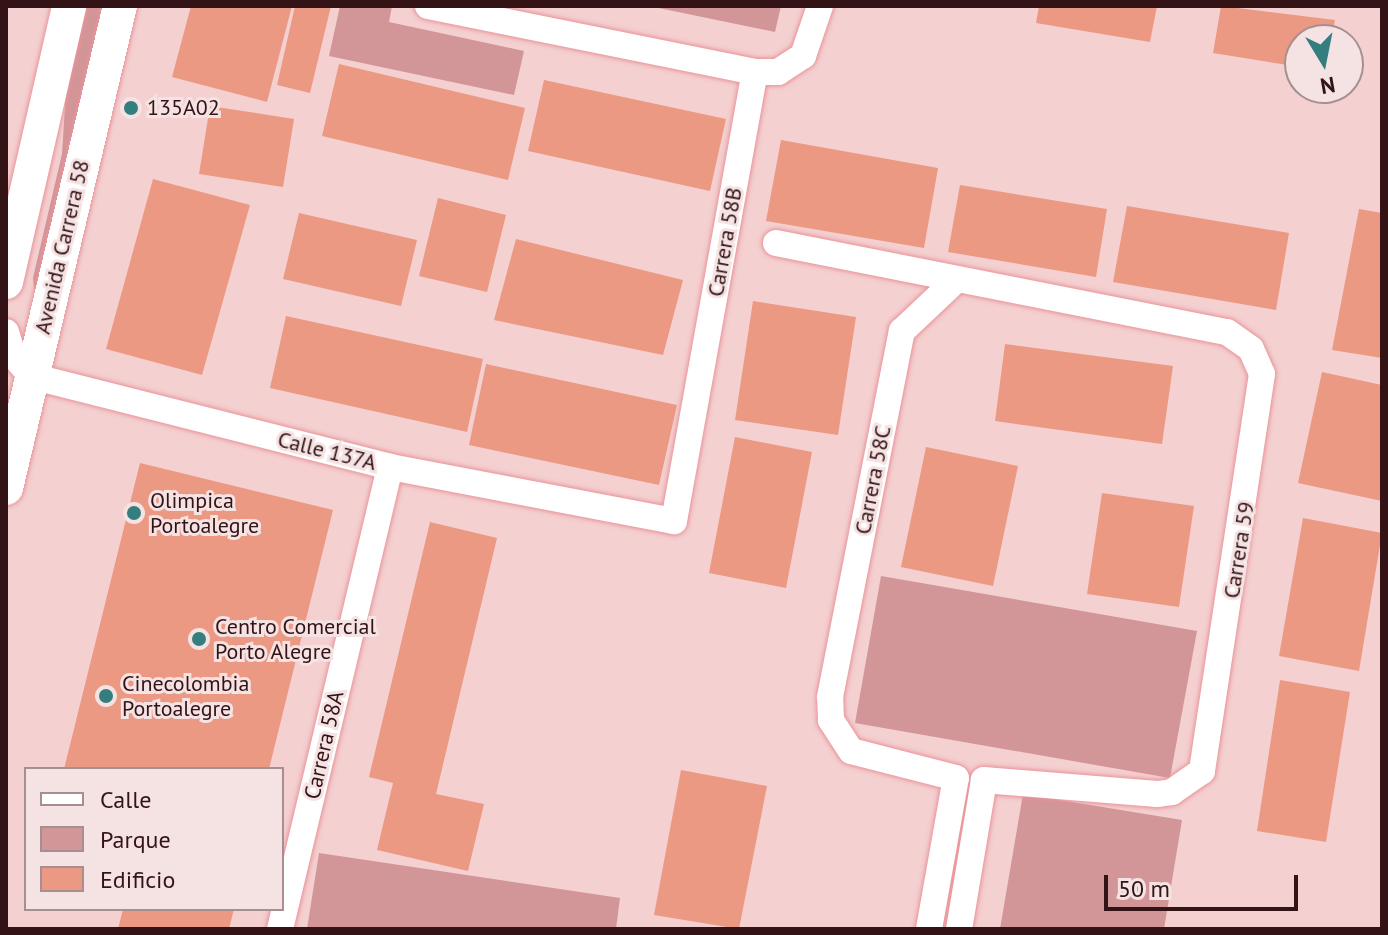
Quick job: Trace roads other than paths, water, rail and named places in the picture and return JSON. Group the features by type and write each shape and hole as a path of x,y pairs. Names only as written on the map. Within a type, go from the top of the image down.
{"main road":[{"path":"6,282 14,214 69,6"},
{"name":"Avenida Carrera 58","path":"6,488 120,6"}],"street":[{"path":"428,6 755,72 778,72 803,56 820,6"},
{"name":"Carrera 58B","path":"676,519 755,72"},
{"path":"776,243 953,283"},
{"name":"Carrera 59","path":"953,283 1227,332 1251,349 1263,390 1208,752 1194,780 1157,794 984,780 959,929"},
{"name":"Carrera 58C","path":"929,929 956,778 851,751 831,720 830,697 902,331 953,283"},
{"path":"6,332 13,355 31,376"},
{"name":"Calle 137A","path":"31,376 390,467 676,519"},
{"name":"Carrera 58A","path":"280,929 390,467"}],"place":[{"name":"135A02","path":"131,108"},
{"name":"Olimpica Portoalegre","path":"134,513"},
{"name":"Centro Comercial Porto Alegre","path":"199,639"},
{"name":"Cinecolombia Portoalegre","path":"106,696"}]}
